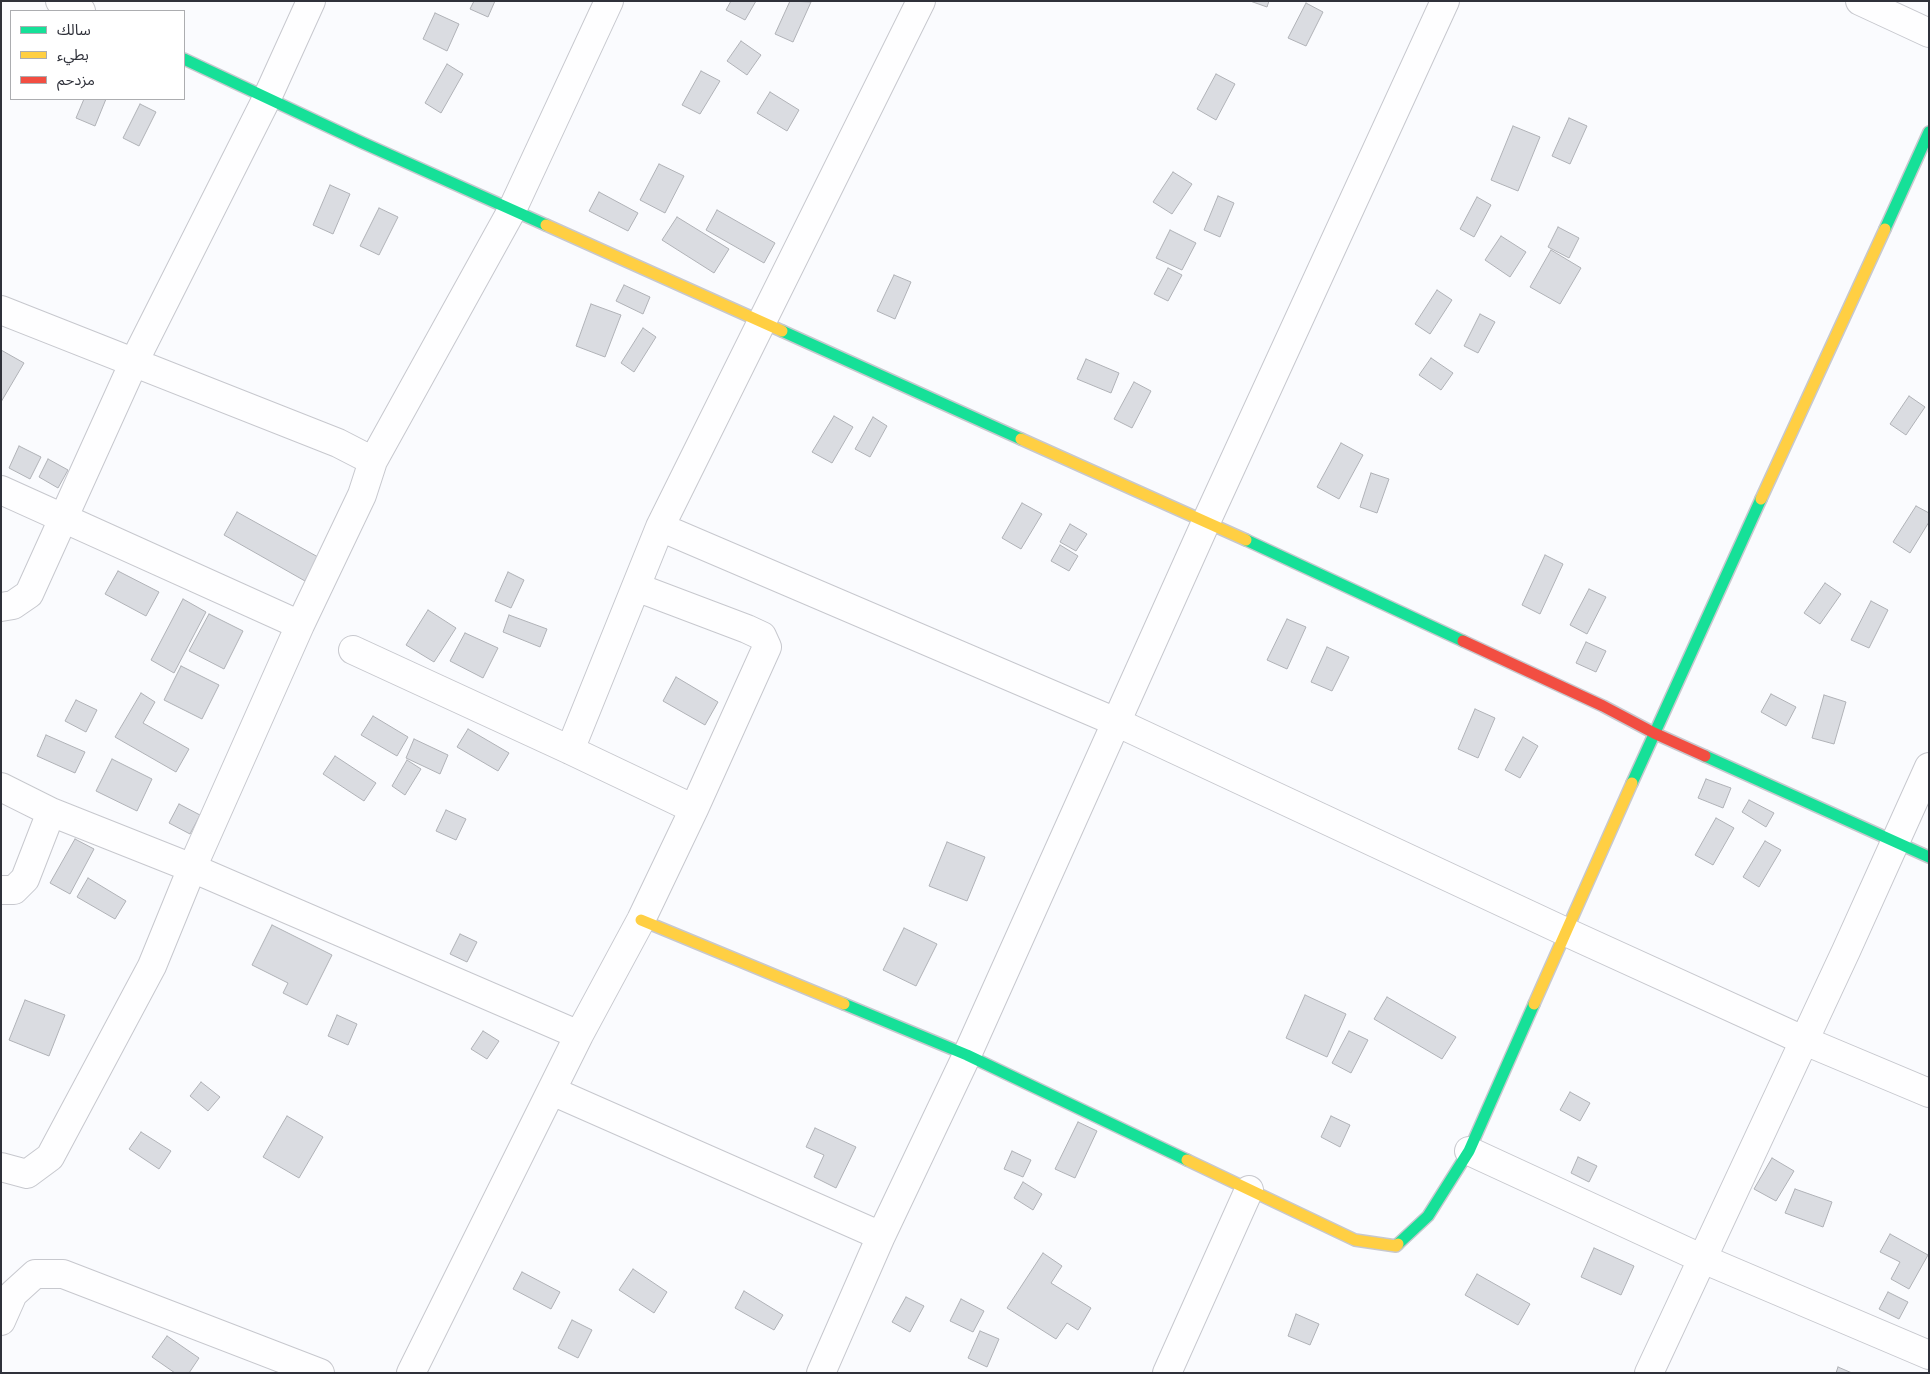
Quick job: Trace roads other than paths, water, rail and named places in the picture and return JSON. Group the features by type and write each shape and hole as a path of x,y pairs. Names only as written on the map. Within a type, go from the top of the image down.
{"street":[{"path":"60,1 79,10"},
{"path":"1,606 13,606 28,594 134,362 267,98 311,1"},
{"path":"1,1167 27,1174 50,1157 152,966 192,868 300,625 362,495 373,461 512,210 609,1"},
{"path":"570,750 660,527 921,1"},
{"path":"821,1373 881,1236 967,1055 1206,522 1445,1"},
{"path":"1860,1 1929,32"},
{"path":"185,59 512,210 1206,522 1603,706 1654,733 1929,857"},
{"path":"641,920 967,1055 1355,1240 1396,1246 1428,1216 1469,1151 1654,733 1929,132"},
{"path":"1,310 338,444 373,461"},
{"path":"1,490 300,625"},
{"path":"660,527 1116,722 1566,932 1805,1041 1929,1093"},
{"path":"411,1373 580,1035 641,920 694,809 767,647 762,636 636,587"},
{"path":"353,650 694,809"},
{"path":"1649,1373 1805,1041 1929,767"},
{"path":"1,788 51,812 192,868 580,1035"},
{"path":"1,890 14,890 25,879 51,812"},
{"path":"552,1091 881,1236"},
{"path":"1469,1151 1703,1259 1929,1356"},
{"path":"1167,1373 1249,1190"},
{"path":"1,1321 13,1294 35,1274 63,1274 320,1373"}]}
